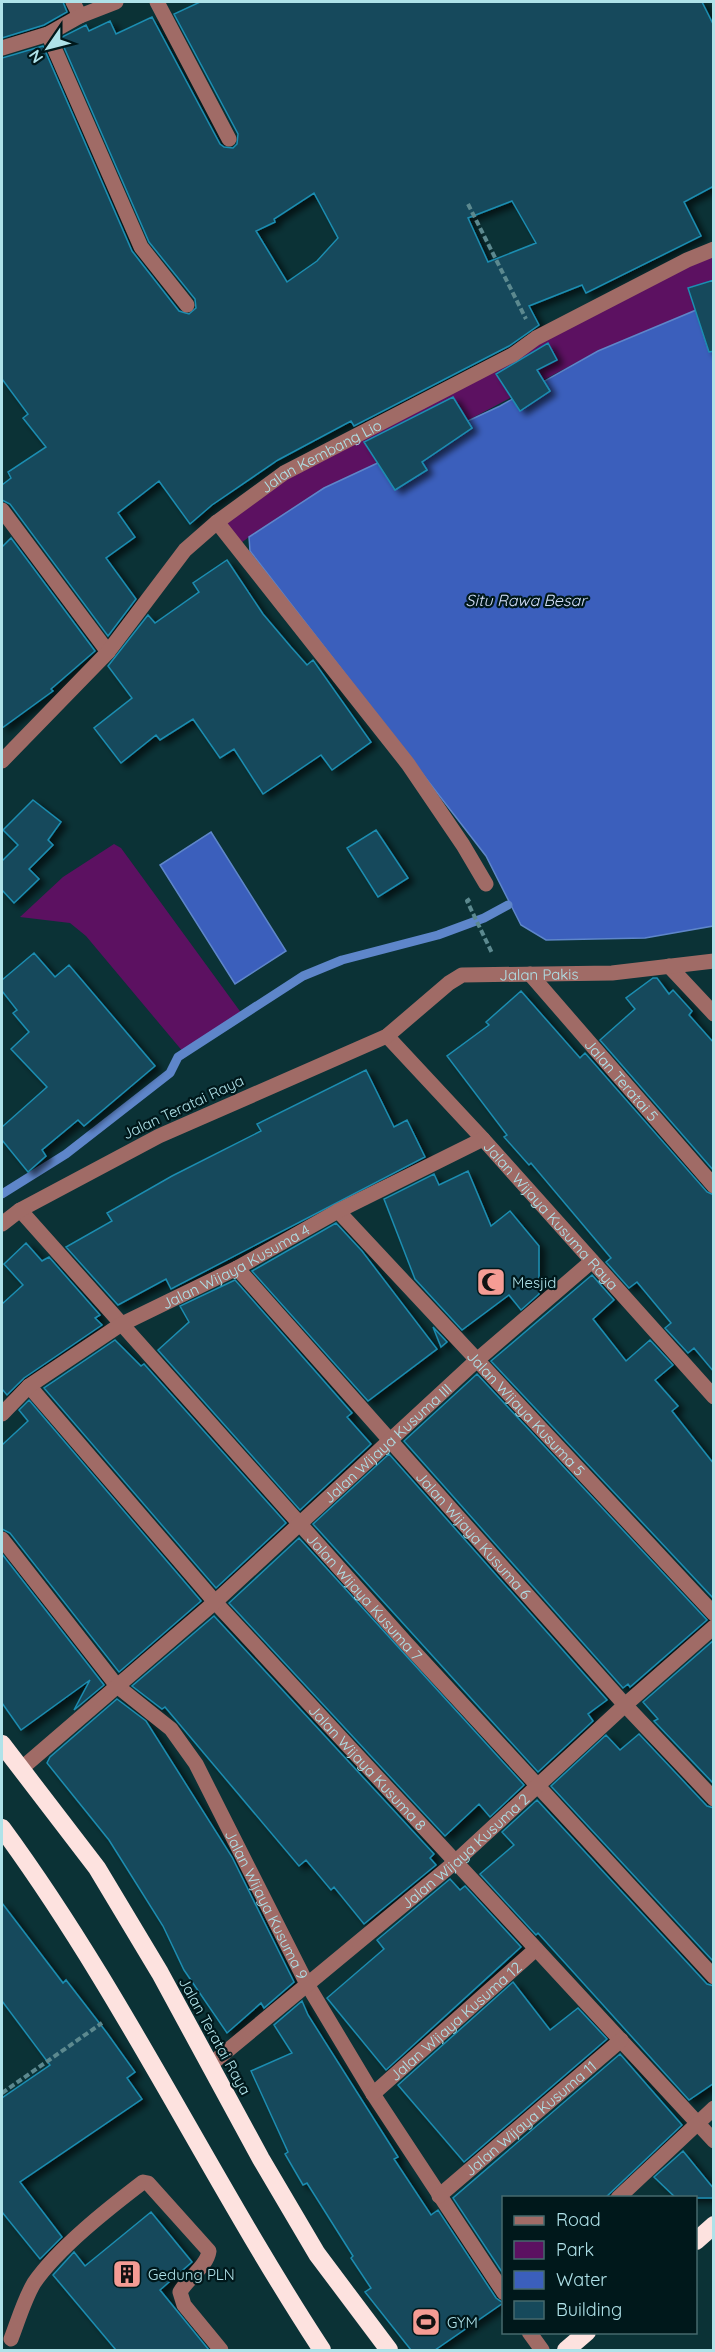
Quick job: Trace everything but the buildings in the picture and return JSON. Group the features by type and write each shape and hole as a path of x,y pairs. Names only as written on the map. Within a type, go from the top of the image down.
{"highway":[{"name":"Jalan Teratai Raya","path":"2,1744 98,1868 317,2254 389,2350"},
{"path":"2,1828 54,1901 121,2009 271,2272 322,2350"},
{"path":"697,2240 714,2225"},
{"path":"566,2350 585,2334"}],"street":[{"path":"73,2 80,16"},
{"path":"2,48 48,33 80,16 116,2"},
{"path":"157,2 229,139"},
{"path":"48,33 141,247 187,305"},
{"name":"Jalan Kembang Lio","path":"2,761 108,652 185,550 217,522 284,473 514,354 536,338 687,260 714,249"},
{"path":"2,510 108,652"},
{"path":"217,522 408,764 463,845 486,884"},
{"name":"Jalan Pakis","path":"387,1036 449,983 462,975 612,973 714,961"},
{"path":"669,966 714,1014"},
{"name":"Jalan Teratai 5","path":"530,974 714,1186"},
{"name":"Jalan Wijaya Kusuma Raya","path":"387,1036 483,1139 714,1397"},
{"name":"Jalan Teratai Raya","path":"2,1224 20,1210 159,1136 387,1036"},
{"name":"Jalan Wijaya Kusuma 4","path":"2,1414 29,1386 120,1325 237,1268 338,1211 483,1139"},
{"name":"Jalan Wijaya Kusuma 7","path":"20,1210 120,1325 300,1522 406,1643 714,1977"},
{"name":"Jalan Wijaya Kusuma 5","path":"338,1211 714,1614"},
{"name":"Jalan Wijaya Kusuma III","path":"22,1768 214,1602 390,1438 592,1261"},
{"name":"Jalan Wijaya Kusuma 6","path":"237,1268 625,1705 714,1799"},
{"name":"Jalan Wijaya Kusuma 8","path":"29,1386 214,1602 714,2141"},
{"name":"Jalan Wijaya Kusuma 9","path":"2,1539 117,1686 171,1729 196,1764 307,1984 373,2094 502,2290"},
{"name":"Jalan Wijaya Kusuma 2","path":"210,2065 454,1863 625,1705 714,1627"},
{"name":"Jalan Wijaya Kusuma 12","path":"373,2094 536,1949"},
{"name":"Jalan Wijaya Kusuma 11","path":"439,2196 621,2040"},
{"path":"620,2196 714,2108"},
{"path":"11,2339 35,2283 54,2260 118,2200 143,2182 148,2183 209,2251 208,2258 180,2292 184,2306 221,2350"},
{"path":"530,2334 542,2350"}],"path":[{"path":"468,204 536,338"},
{"path":"472,912 482,934"},
{"path":"2,2093 121,2009"}],"green space":[{"path":"713,249 713,303 598,351 249,537 237,546 217,522 241,503"},
{"path":"114,844 121,848 242,1014 184,1053 86,936 70,923 20,917 63,877"}],"water":[{"name":"Situ Rawa Besar","path":"713,303 713,926 645,938 546,940 521,925 486,856 250,551 249,537 324,488 500,406 598,351"},
{"path":"211,832 286,951 235,984 160,865"}],"waterway":[{"path":"2,1194 66,1154 170,1073 178,1057 303,976 342,960 438,935 484,918 508,905"}],"place":[{"name":"Mesjid","path":"491,1282"},
{"name":"Gedung PLN","path":"127,2274"},
{"name":"GYM","path":"426,2322"}]}
